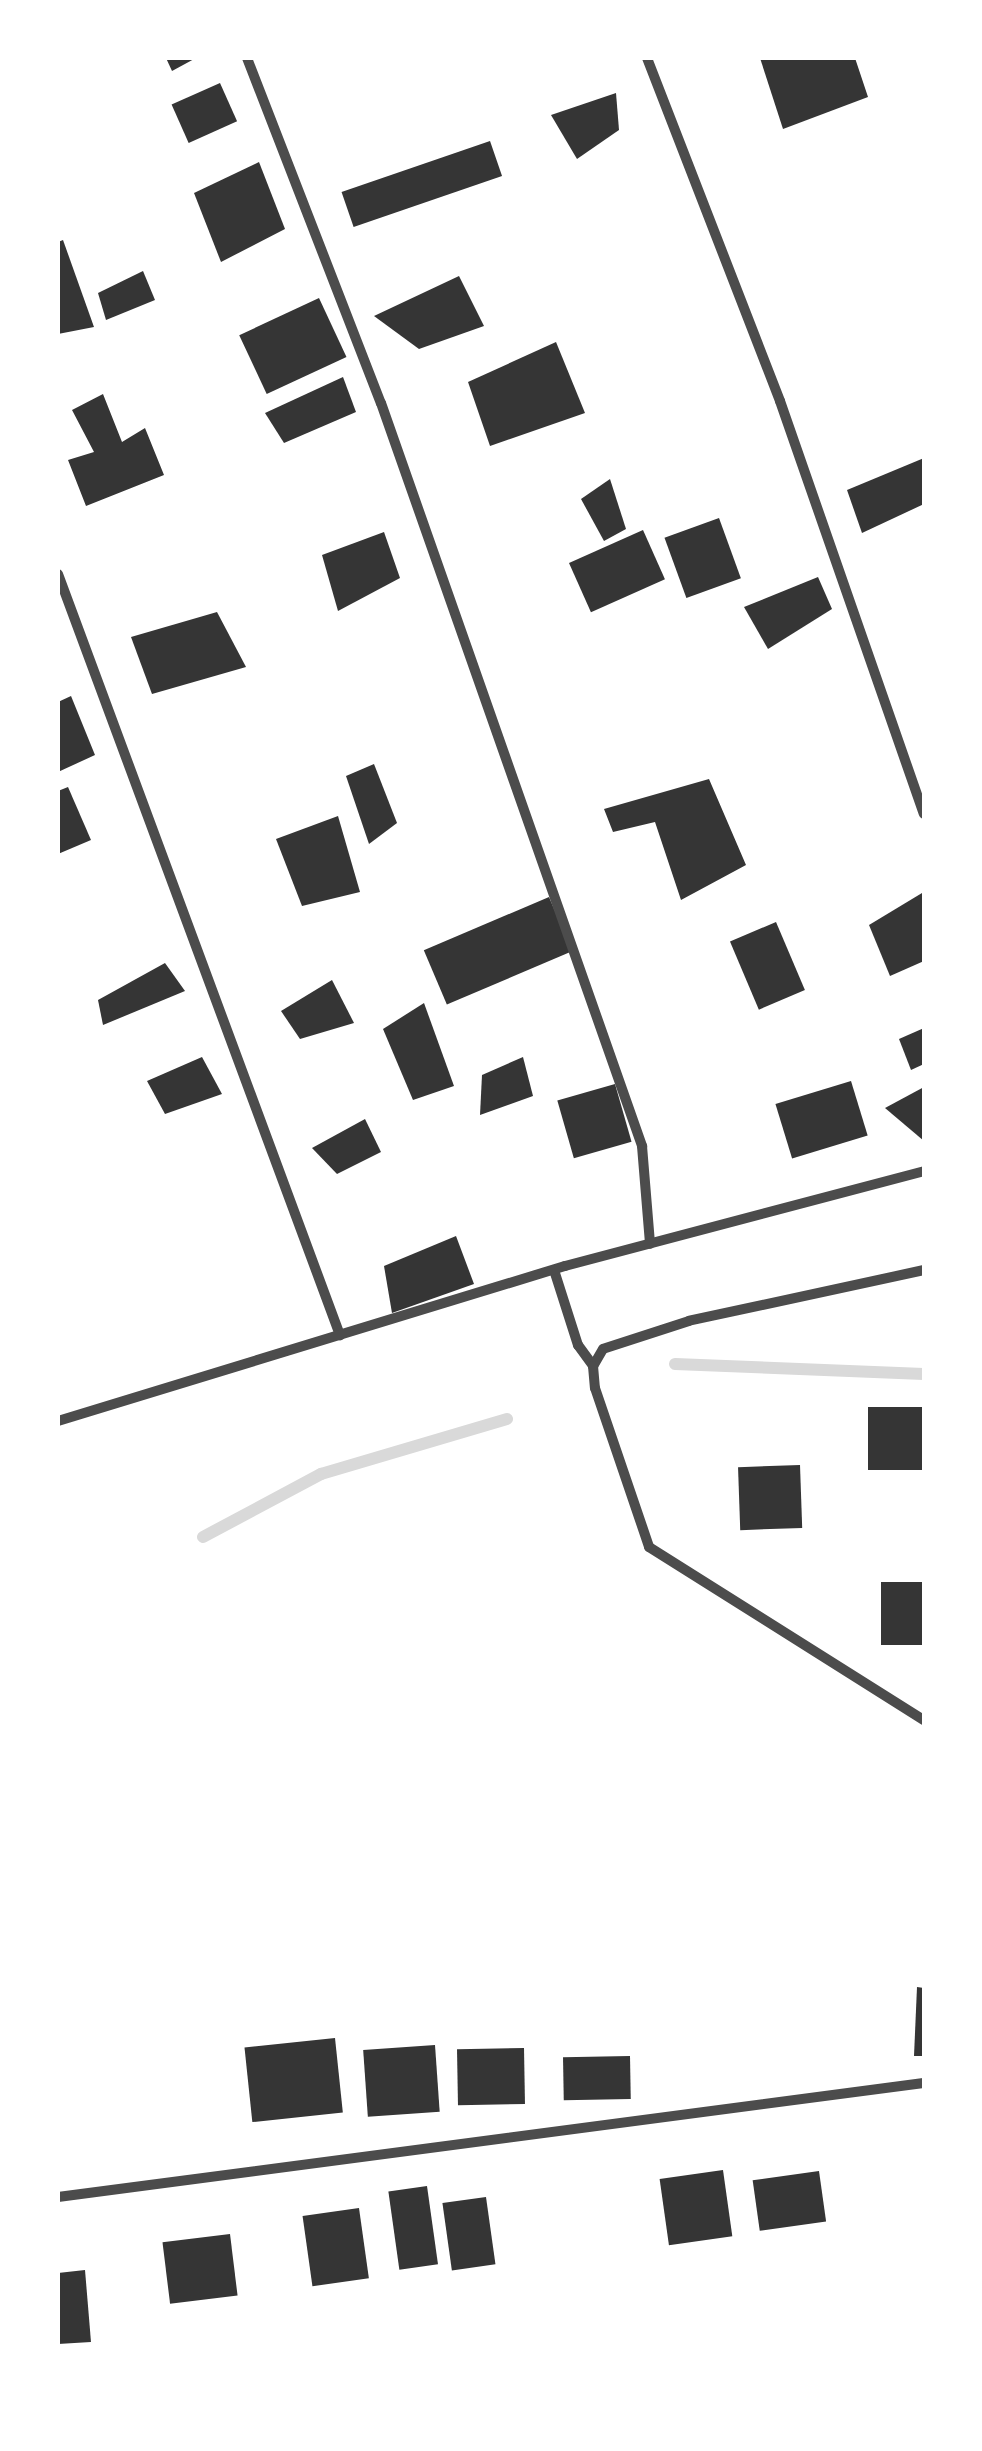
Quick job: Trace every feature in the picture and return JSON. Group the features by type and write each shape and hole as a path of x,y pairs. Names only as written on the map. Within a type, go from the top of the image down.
{"street":[{"path":"247,58 381,403 642,1146 650,1244"},
{"path":"648,58 780,400 924,814"},
{"path":"58,574 340,1335"},
{"path":"58,1421 554,1270 924,1172"},
{"path":"554,1270 578,1345 593,1366 594,1388 650,1548 924,1720"},
{"path":"593,1366 603,1349 689,1322 924,1270"},
{"path":"58,2197 924,2083"}],"building":[{"path":"166,58 196,58 172,71"},
{"path":"760,58 855,58 868,97 783,129"},
{"path":"220,83 237,121 189,143 172,105"},
{"path":"616,93 619,130 577,159 551,115"},
{"path":"490,141 502,176 354,227 342,192"},
{"path":"259,162 285,229 221,262 194,193"},
{"path":"63,240 94,327 58,334 58,242"},
{"path":"143,271 155,300 106,320 98,293"},
{"path":"459,276 484,326 419,349 374,316"},
{"path":"319,298 346,357 267,394 239,335"},
{"path":"556,342 585,413 490,446 468,382"},
{"path":"343,377 356,412 284,443 265,413"},
{"path":"103,394 122,442 145,428 164,475 86,506 68,460 94,452 72,410"},
{"path":"924,458 924,504 862,533 847,490"},
{"path":"610,479 626,529 604,541 581,499"},
{"path":"719,518 741,578 686,598 664,538"},
{"path":"643,530 665,579 591,612 569,563"},
{"path":"384,532 400,578 338,611 322,555"},
{"path":"818,577 832,609 768,649 744,607"},
{"path":"217,612 246,667 152,694 131,637"},
{"path":"71,696 95,755 58,772 58,702"},
{"path":"374,764 397,823 369,844 346,776"},
{"path":"709,779 746,865 681,900 655,822 613,832 604,809"},
{"path":"68,787 91,840 58,854 58,791"},
{"path":"338,816 360,892 302,906 276,839"},
{"path":"922,893 924,961 890,976 869,925"},
{"path":"549,897 572,951 447,1004 424,950"},
{"path":"776,922 805,990 759,1010 730,942"},
{"path":"165,963 185,991 103,1025 98,1000"},
{"path":"332,980 354,1023 300,1039 281,1011"},
{"path":"424,1003 454,1086 413,1100 383,1029"},
{"path":"924,1028 924,1064 911,1070 899,1039"},
{"path":"202,1057 222,1094 165,1114 147,1081"},
{"path":"523,1057 533,1096 480,1115 482,1075"},
{"path":"851,1081 868,1136 792,1159 775,1104"},
{"path":"615,1084 632,1142 574,1158 557,1101"},
{"path":"924,1087 924,1141 885,1108"},
{"path":"365,1119 381,1152 337,1174 312,1148"},
{"path":"456,1236 474,1284 392,1313 384,1266"},
{"path":"868,1407 924,1407 924,1470 868,1470"},
{"path":"800,1465 802,1528 740,1530 738,1467"},
{"path":"881,1582 924,1582 924,1645 881,1645"},
{"path":"917,1987 924,1988 924,2056 914,2056"},
{"path":"335,2038 343,2113 252,2122 244,2048"},
{"path":"435,2045 440,2112 368,2117 363,2050"},
{"path":"524,2048 525,2104 458,2105 457,2049"},
{"path":"630,2056 631,2099 564,2100 563,2057"},
{"path":"723,2170 732,2236 669,2245 660,2179"},
{"path":"819,2171 826,2222 760,2231 753,2180"},
{"path":"427,2186 438,2264 399,2270 388,2191"},
{"path":"486,2197 495,2264 452,2270 442,2203"},
{"path":"359,2208 369,2278 312,2286 303,2216"},
{"path":"230,2234 238,2296 170,2304 163,2242"},
{"path":"85,2270 91,2342 58,2344 58,2273"}],"waterway":[{"path":"675,1364 924,1374"},
{"path":"203,1537 321,1474 507,1419"}]}
